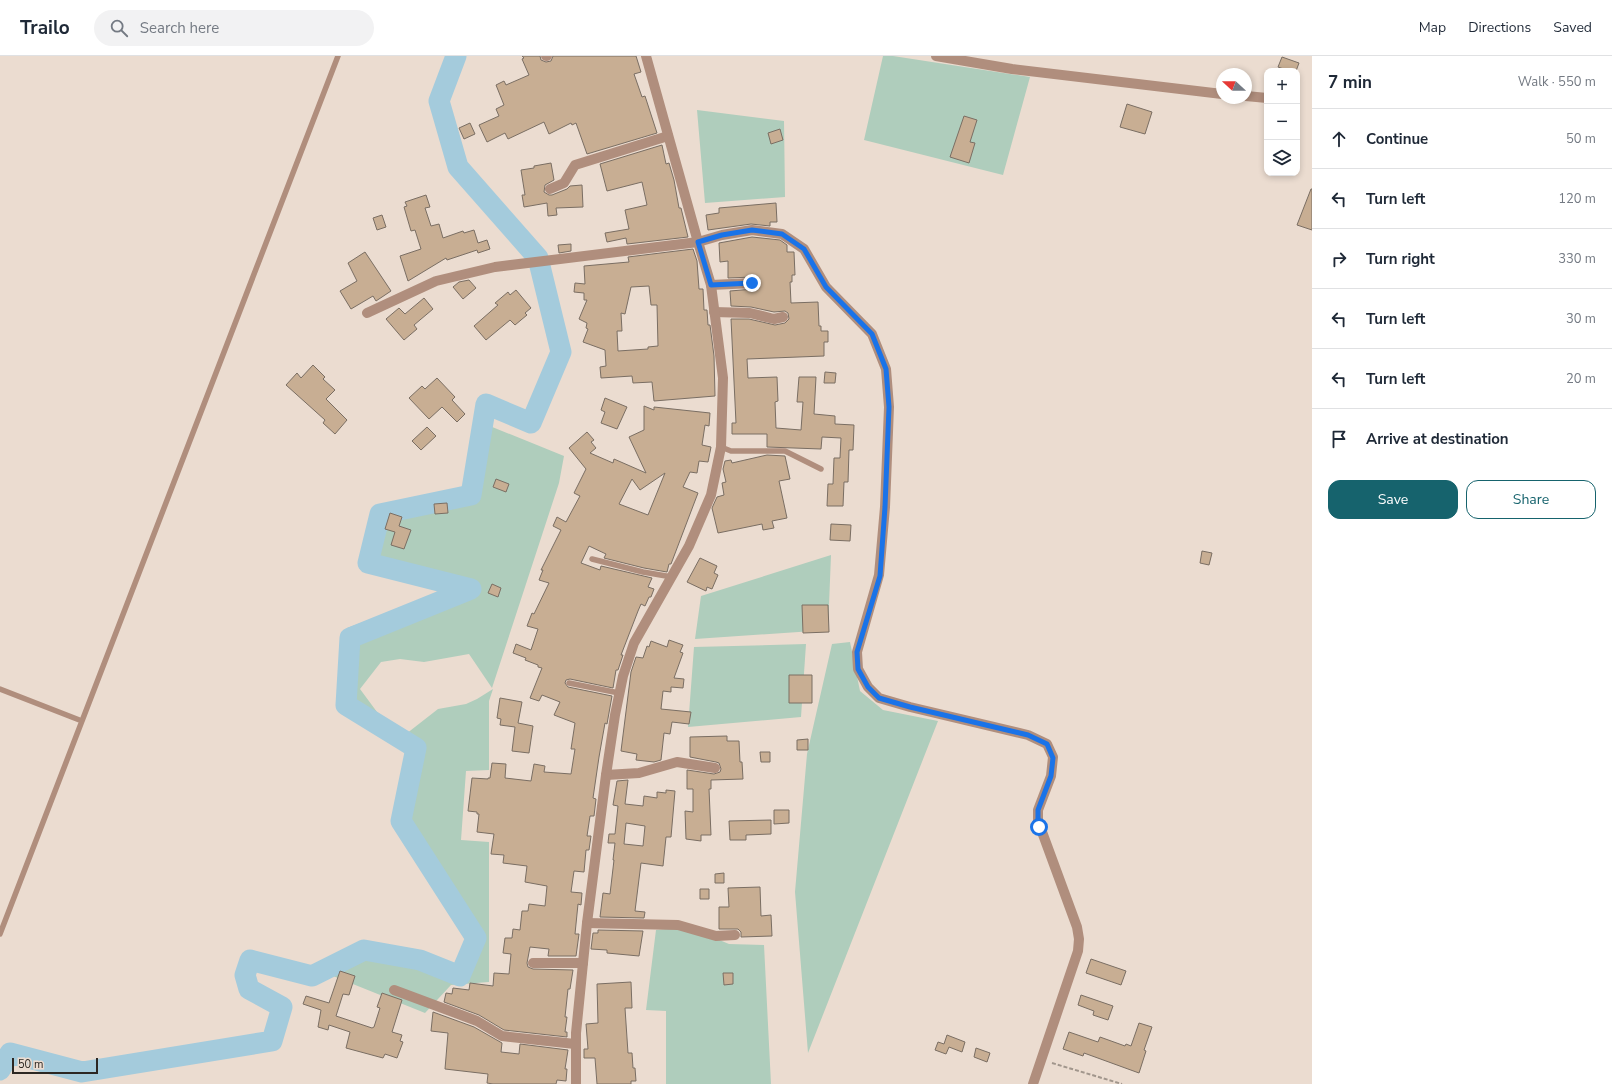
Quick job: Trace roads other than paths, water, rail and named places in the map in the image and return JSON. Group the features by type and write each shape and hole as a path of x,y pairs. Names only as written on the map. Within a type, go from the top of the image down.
{"street":[{"path":"576,1084 575,1044 587,923 606,776 619,693 634,643 690,546 711,495 721,447 723,378 711,285 646,56"},
{"path":"936,56 1012,68 1216,93"},
{"path":"1252,97 1264,98"},
{"path":"550,189 564,183 575,165 668,136"},
{"path":"367,313 436,281 495,267 698,242 722,235 752,230 782,234 804,249 826,287 872,334 886,369 889,407 885,507 880,576 857,652 858,669 868,687 879,698 910,707 1028,735 1047,744 1053,758 1051,776 1038,810 1038,821 1079,939 1078,951 1033,1084"},
{"path":"711,285 752,283"},
{"path":"714,312 750,313 774,319 783,317"},
{"path":"606,776 639,773 678,762 715,768"},
{"path":"587,923 678,925 716,936 735,935"},
{"path":"533,963 583,963"},
{"path":"394,990 477,1021 502,1036 575,1044"}],"lane":[{"path":"0,934 338,56"},
{"path":"721,447 731,451 785,451 821,469"},
{"path":"592,559 643,572 672,577"},
{"path":"569,683 619,693"},
{"path":"0,688 82,721"}],"waterway":[{"path":"0,1070 10,1053 82,1072 272,1041 282,1007 249,989 245,975 250,960 312,976 364,950 420,960 460,976 476,938 401,821 416,748 346,705 350,638 471,589 368,563 380,514 471,495 486,404 531,423 561,352 538,258 458,167 439,101 456,56"}]}
